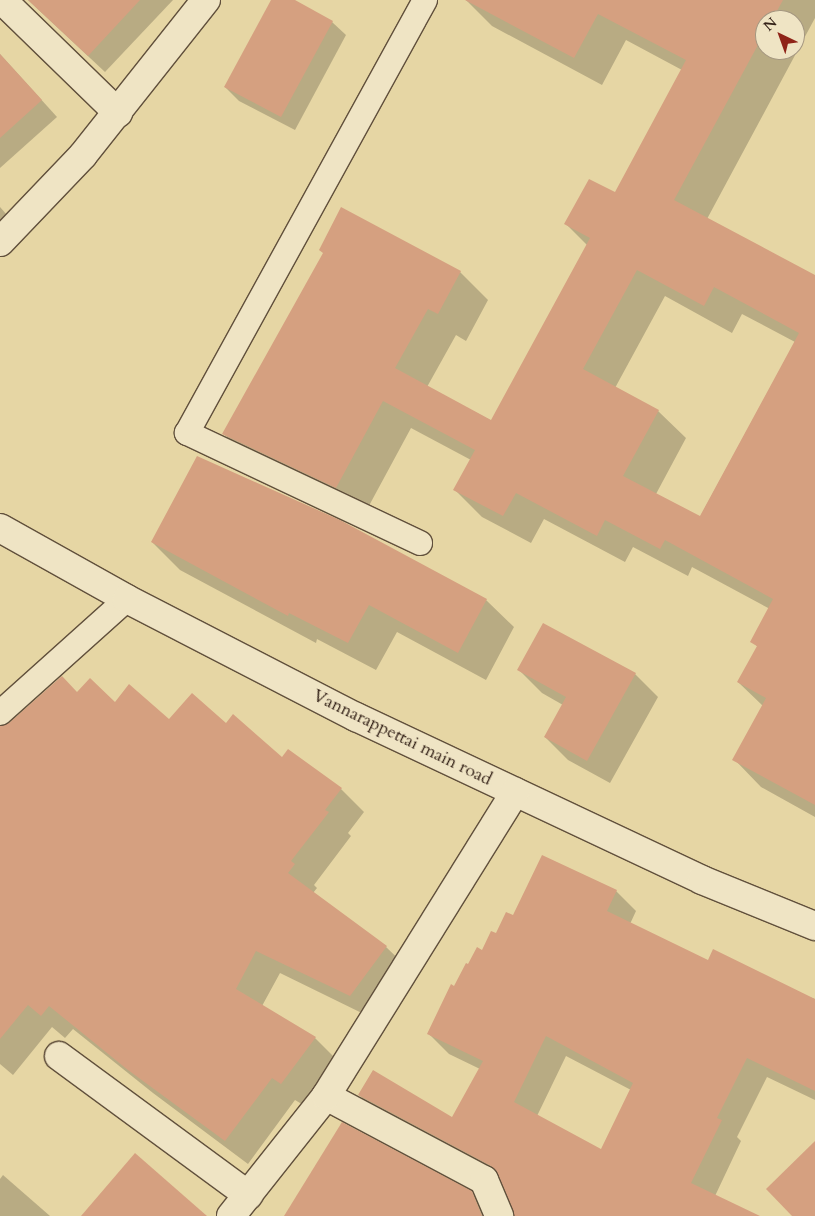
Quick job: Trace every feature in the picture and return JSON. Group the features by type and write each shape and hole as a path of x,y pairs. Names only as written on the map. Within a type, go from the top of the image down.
{"street":[{"path":"2,0 118,113"},
{"path":"0,242 83,155 206,0"},
{"name":"Vannarappettai main road","path":"0,528 127,599 356,717 702,880 815,926"},
{"path":"231,1216 326,1096 515,792"},
{"path":"59,1056 248,1195"},
{"path":"326,1096 484,1180 499,1216"}],"lane":[{"path":"420,543 186,433 425,0"},
{"path":"0,713 127,599"}],"building":[{"path":"28,0 140,0 88,56"},
{"path":"271,0 295,0 333,21 281,117 224,87"},
{"path":"465,0 783,0 778,10 755,10 755,50 674,200 815,275 815,805 732,760 766,698 737,682 757,646 750,642 773,599 665,540 660,549 605,520 597,536 516,493 503,516 453,490 475,450 383,401 336,488 222,434 323,253 319,250 341,207 461,271 438,314 428,309 395,368 491,420 590,238 564,224 589,179 615,192 686,60 598,14 574,58","holes":["637,270 704,306 714,287 799,333 700,516 623,476 659,410 583,369"]},
{"path":"0,54 42,100 0,138"},
{"path":"197,456 340,520 487,599 458,653 369,605 348,643 289,613 288,616 151,542"},
{"path":"543,623 636,673 587,761 544,737 566,697 517,670"},
{"path":"62,676 77,692 90,678 115,702 129,684 169,719 192,693 226,723 233,714 282,757 288,749 342,788 325,810 329,812 291,861 295,864 288,873 387,946 350,996 256,951 236,989 316,1037 281,1084 272,1078 225,1141 128,1070 49,1006 41,1016 28,1005 0,1039 0,726 9,723"},
{"path":"542,855 617,890 607,911 708,960 713,949 815,999 815,1091 747,1058 717,1118 722,1120 691,1183 760,1216 514,1216 498,1174 491,1166 358,1095 373,1070 452,1117 483,1061 427,1034 451,984 454,986 477,947 482,950 491,931 496,933 506,912 513,915","holes":["546,1036 633,1083 601,1149 514,1102"]},
{"path":"342,1122 472,1191 482,1216 284,1216"},
{"path":"815,1141 815,1216 792,1216 766,1189"},
{"path":"135,1153 207,1216 81,1216"}]}
